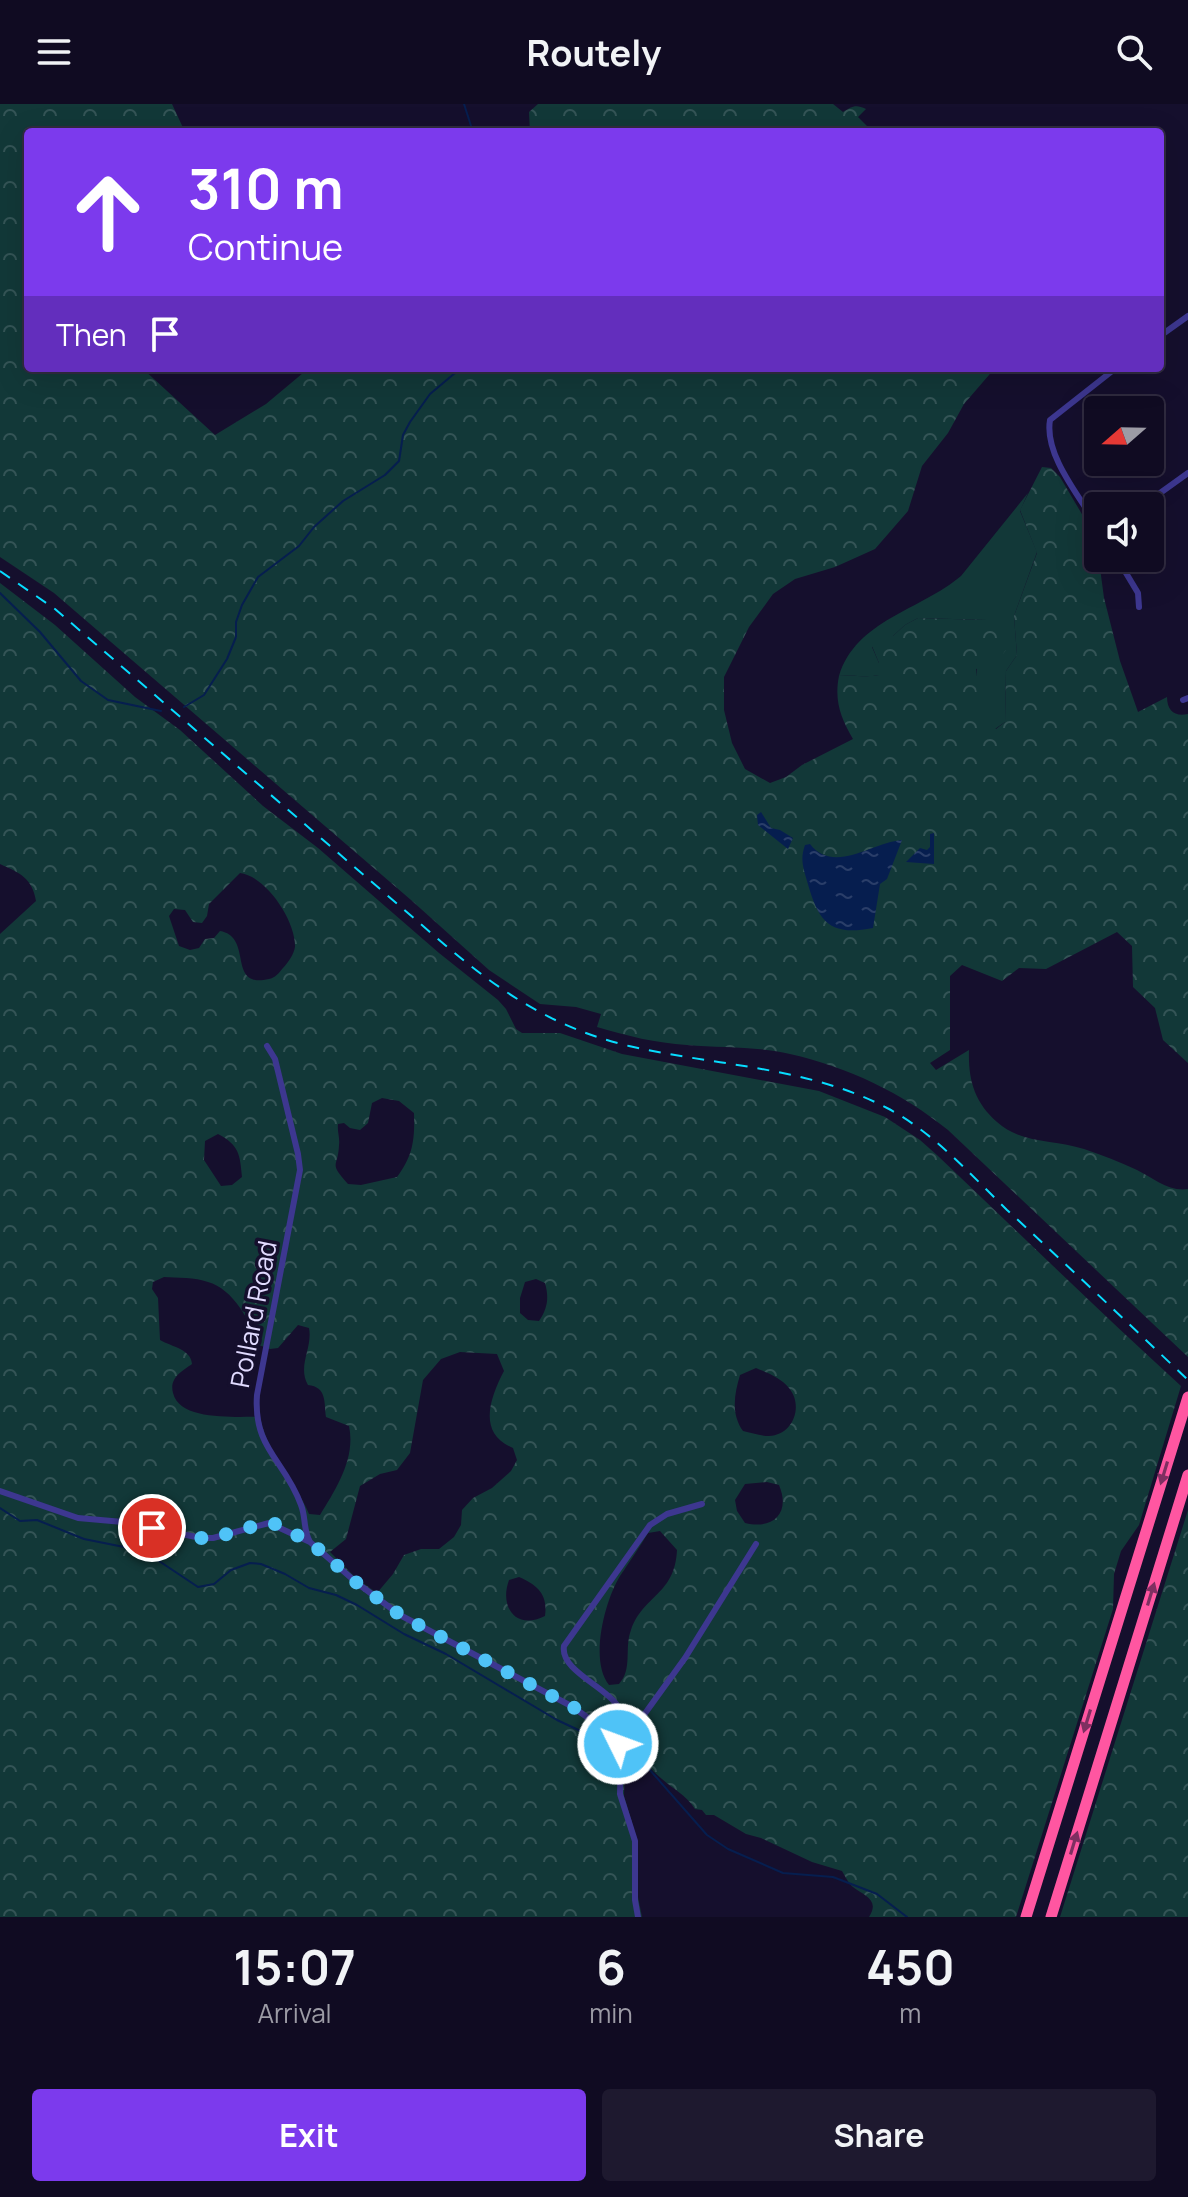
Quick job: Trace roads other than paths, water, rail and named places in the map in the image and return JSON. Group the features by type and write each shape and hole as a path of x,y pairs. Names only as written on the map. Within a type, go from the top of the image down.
{"highway":[{"path":"1026,1917 1188,1398"},
{"path":"1051,1917 1188,1475"}],"street":[{"path":"1164,333 1188,316"},
{"path":"1084,504 1055,455 1047,435 1050,420 1111,372"},
{"path":"1162,492 1188,473"},
{"path":"1125,572 1138,593 1139,607"},
{"name":"Pollard Road","path":"267,1046 275,1059 300,1170 257,1395 257,1420 263,1442 298,1498 310,1542"},
{"path":"0,1491 92,1520 123,1522 201,1538 213,1538 269,1523 310,1542 400,1615 573,1707 604,1728 620,1748 620,1794 636,1849 638,1917"},
{"path":"616,1740 625,1729 619,1708 607,1694 567,1663 564,1646 650,1525 667,1514 702,1504"},
{"path":"620,1748 685,1658 756,1544"}],"water":[{"path":"761,812 771,828 793,838 788,849 758,825 757,815"},
{"path":"934,833 934,864 906,862 920,848 927,850 930,847 930,834"},
{"path":"902,840 887,879 880,884 873,928 845,930 827,922 811,895 803,867 805,845 810,844 830,857 842,857"}],"waterway":[{"path":"464,104 472,128"},
{"path":"184,707 204,695 227,659 236,637 236,622 242,605 258,577 299,546 314,527 343,501 385,475 399,461 403,435 410,422 430,394 456,372"},
{"path":"0,593 40,632 81,681 108,700 161,711"},
{"path":"0,1508 20,1521 37,1520 84,1539 139,1550 198,1587 214,1584 231,1570 250,1563 261,1564 309,1588 336,1595 357,1605 557,1720 617,1748"},
{"path":"623,1751 649,1769 707,1835 728,1849 783,1873 833,1877 877,1894 907,1917"}],"railway":[{"path":"0,571 55,609 445,945 508,993 553,1019 602,1038 661,1053 793,1075 825,1083 887,1108 920,1129 950,1154 1188,1380"}]}
